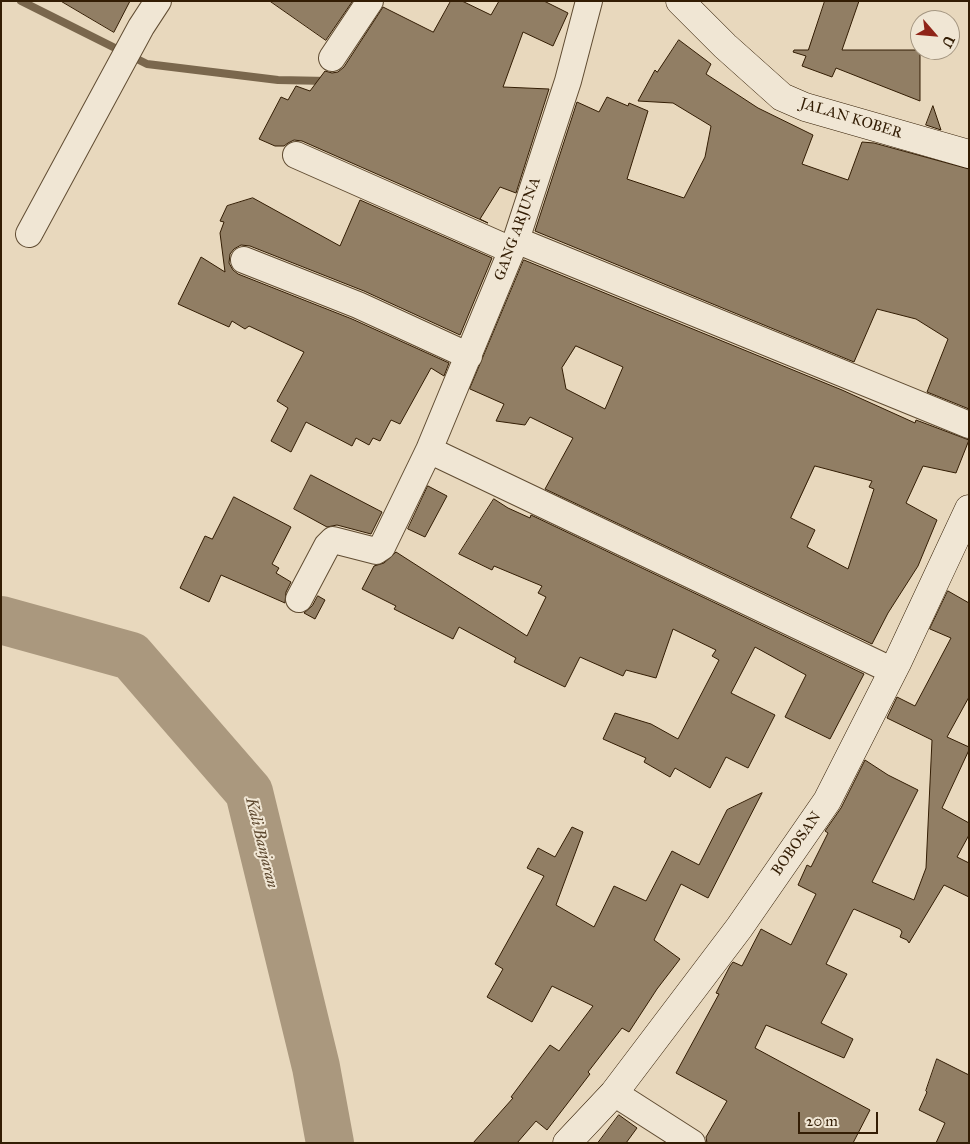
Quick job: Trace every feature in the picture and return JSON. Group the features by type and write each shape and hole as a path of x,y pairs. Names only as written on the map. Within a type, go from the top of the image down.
{"street":[{"path":"29,234 141,27 158,1"},
{"path":"332,58 370,1"},
{"name":"GANG ARJUNA","path":"299,599 332,540 376,551 382,547 429,450 514,245 568,80 589,1"},
{"name":"JALAN KOBER","path":"680,1 782,97 805,107 969,154"},
{"path":"296,155 514,245 969,425"},
{"path":"244,260 358,305 469,356"},
{"path":"429,450 893,671"},
{"name":"BOBOSAN","path":"567,1143 614,1093 738,928 827,801 893,671 969,509"},
{"path":"614,1093 692,1143"}],"building":[{"path":"61,1 130,1 114,32"},
{"path":"270,1 351,1 352,2 326,40"},
{"path":"451,1 462,1 491,15 499,1 544,1 568,13 553,46 523,32 503,87 549,89 516,193 500,187 480,219 488,223 302,141 294,140 284,146 275,146 259,139 281,97 288,100 296,86 310,91 325,71 338,72 344,67 383,7 433,32"},
{"path":"825,1 859,1 842,50 910,50 910,60 920,60 920,101 836,68 832,77 802,66 806,56 793,52 794,50 808,50"},
{"path":"679,40 711,64 706,74 758,108 813,135 802,164 848,180 862,142 874,143 969,169 969,409 927,392 948,339 916,319 877,309 854,362 535,231 577,102 599,112 607,97 628,106 629,103 648,111 627,179 684,198 705,157 711,126 673,103 638,101 655,70 657,72"},
{"path":"933,106 941,130 926,125"},
{"path":"253,198 340,246 360,200 492,258 460,335 364,291 250,246 241,245 230,254 229,263 238,274 352,319 449,363 444,376 431,368 400,424 391,420 380,441 373,438 369,445 356,438 352,446 306,422 291,452 271,441 288,408 277,401 304,352 249,326 245,329 232,321 229,327 178,304 201,257 225,272 220,233 224,222 220,221 227,206"},
{"path":"524,260 842,390 915,423 916,420 969,440 956,473 923,466 906,503 937,520 918,566 888,613 872,644 545,489 573,438 530,417 525,425 496,421 504,404 470,389","holes":["576,346 623,367 605,409 566,389 562,368","815,466 872,481 869,487 874,489 848,569 807,547 815,530 791,518"]},
{"path":"311,475 382,512 371,534 337,525 327,527 294,509"},
{"path":"428,486 447,496 425,537 408,529"},
{"path":"234,497 291,527 272,564 279,568 276,573 291,582 286,592 285,603 221,575 209,602 180,588 205,536 212,539"},
{"path":"494,499 508,508 530,518 531,515 864,674 830,739 785,717 806,675 755,647 731,693 775,715 748,768 726,757 710,788 675,768 670,777 644,762 646,758 603,739 615,713 651,724 678,739 719,660 712,656 716,650 673,629 656,678 626,670 623,676 580,657 565,687 514,662 516,658 459,627 453,639 394,609 396,606 362,589 374,566 384,563 396,552 527,636 546,597 538,593 542,586 494,566 492,570 459,554"},
{"path":"948,591 969,603 969,697 947,737 969,747 969,750 942,808 969,823 969,835 957,857 969,863 969,897 944,885 909,943 900,937 902,932 900,929 853,910 826,964 847,974 821,1023 853,1039 844,1058 766,1025 755,1048 870,1110 853,1143 707,1143 706,1137 727,1101 676,1073 719,994 716,993 730,966 733,962 742,966 761,929 791,945 816,894 798,885 807,865 811,867 828,833 825,831 841,808 865,760 888,775 918,790 872,882 914,900 926,868 932,740 887,718 897,697 915,706 951,638 930,629"},
{"path":"318,596 325,600 315,619 304,613 312,606"},
{"path":"762,793 708,898 681,884 654,940 680,959 657,989 629,1032 622,1028 547,1130 536,1121 517,1143 473,1143 513,1098 511,1097 550,1045 559,1051 593,1006 552,986 532,1022 487,997 503,969 495,964 544,876 527,868 538,848 555,857 572,827 583,832 556,905 594,927 614,886 646,901 672,851 699,865 727,810"},
{"path":"937,1059 969,1075 969,1143 936,1143 945,1123 919,1110 927,1092"},
{"path":"619,1115 637,1128 626,1143 598,1143"}],"waterway":[{"path":"21,1 147,64 278,80 328,81"},
{"name":"Kali Banjaran","path":"1,620 131,656 249,792 316,1067 330,1143"}]}
